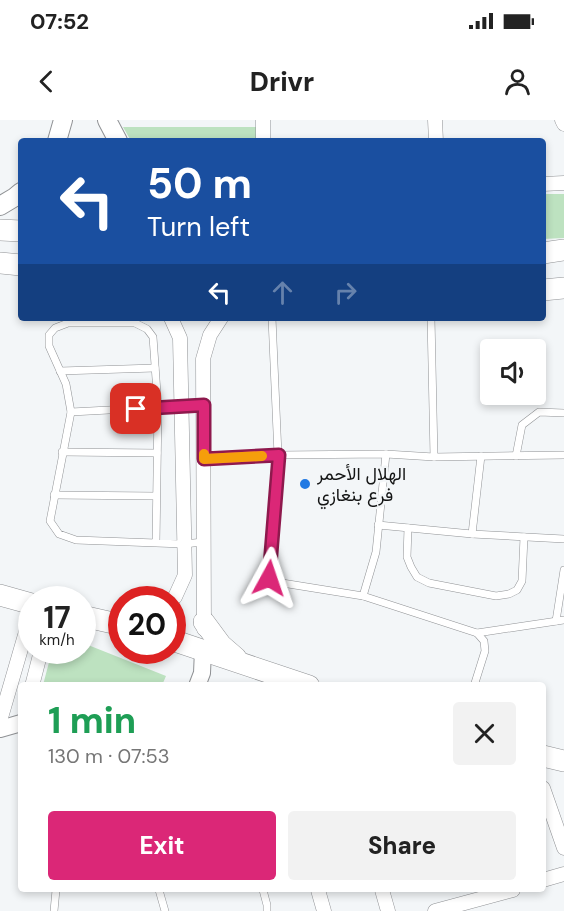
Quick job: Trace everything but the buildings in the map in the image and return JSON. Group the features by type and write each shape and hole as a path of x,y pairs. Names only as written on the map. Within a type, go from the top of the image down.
{"main road":[{"path":"58,138 63,120"},
{"path":"107,120 116,138"},
{"path":"0,206 18,194"},
{"path":"0,230 18,231"},
{"path":"546,253 564,250"},
{"path":"0,264 18,265"},
{"path":"546,290 564,288"},
{"path":"0,595 18,600"},
{"path":"204,622 221,645 243,664"},
{"path":"186,645 297,682"},
{"path":"546,757 564,761"}],"street":[{"path":"263,120 263,138"},
{"path":"435,120 436,138"},
{"path":"546,184 564,183"},
{"path":"172,321 180,338 184,576 180,586"},
{"path":"199,682 202,673 204,622 204,359 210,335 219,321"},
{"path":"0,721 18,659"},
{"path":"33,682 38,664"},
{"path":"0,729 18,724"},
{"path":"546,797 564,848"},
{"path":"546,879 564,874"},
{"path":"319,892 324,911"},
{"path":"383,892 388,911"},
{"path":"435,911 474,905 508,892"}],"lane":[{"path":"272,321 279,455 269,578 276,582 363,596 477,633 560,620 564,570"},
{"path":"431,321 434,457"},
{"path":"156,543 158,407 153,337 147,328 135,323 68,323 55,328 49,335 49,346 66,384 71,412 50,521 58,534 76,540 156,543 183,544 204,542"},
{"path":"60,371 155,368"},
{"path":"71,412 204,405"},
{"path":"516,456 522,425 539,412 564,413"},
{"path":"62,452 157,453"},
{"path":"363,596 376,552 386,454"},
{"path":"204,459 279,455 386,454 434,457 564,455"},
{"path":"472,534 481,456"},
{"path":"54,495 156,496"},
{"path":"378,525 472,534 564,539"},
{"path":"408,528 407,557 417,577 429,583 496,596 517,590 522,581 524,537"},
{"path":"475,682 485,651 484,641 477,633"},
{"path":"54,911 56,892"},
{"path":"160,892 165,911"},
{"path":"264,892 267,911"}],"green space":[{"path":"123,127 258,127 258,138 129,138"},
{"path":"546,194 564,194 564,238 546,239"},
{"path":"96,648 108,653 108,664 136,664 166,676 163,682 44,682 49,664 96,664"}],"slow traffic":[{"path":"204,454 204,459 262,456"}],"place":[{"name":"الهلال الأحمر فرع بنغازي","path":"305,484"}],"route":[{"path":"136,409 204,405 204,459 279,455 269,578"}]}
